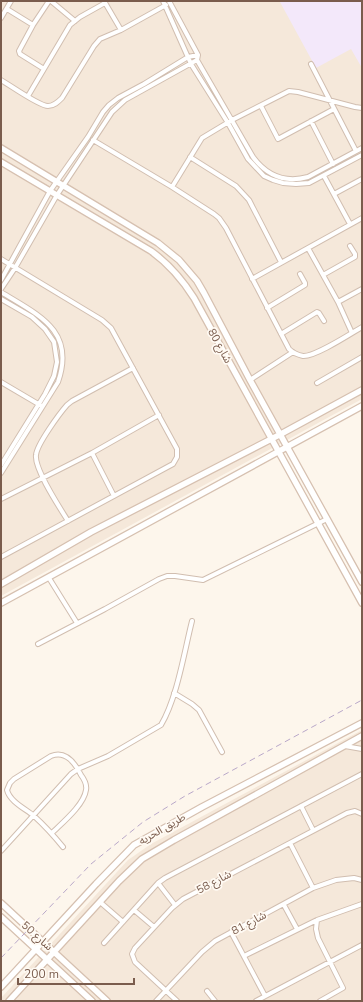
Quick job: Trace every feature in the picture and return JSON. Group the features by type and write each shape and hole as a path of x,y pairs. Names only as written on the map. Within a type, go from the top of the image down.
{"street":[{"path":"1,18 11,1"},
{"path":"44,69 19,52 33,25 50,1 75,21"},
{"path":"28,96 67,31 75,21 104,2 121,30"},
{"path":"1,80 42,105 53,105 58,102 100,39 121,30 164,3 169,2 198,55 197,60 248,159 264,176 278,182 296,184 308,183 362,155"},
{"path":"164,3 191,64 253,158 261,167 272,174 286,179 301,179 308,177 362,148"},
{"path":"7,9 33,25"},
{"path":"1,280 50,191 109,105 118,98 188,57 198,55"},
{"path":"1,473 58,382 62,369 62,354 58,337 44,319 1,290 56,195 106,120 125,100 197,60"},
{"path":"311,64 328,94 329,99 356,151"},
{"path":"172,187 202,138 289,91 329,99 362,108"},
{"path":"261,106 278,139 334,109"},
{"path":"311,122 333,164"},
{"path":"93,140 172,187 219,218 226,228 289,349 293,352 298,355 309,356 362,327"},
{"name":"شارع 80","path":"1,148 158,243 169,251 188,270 197,281 362,582"},
{"path":"190,157 236,186 249,200 281,262"},
{"name":"شارع 80","path":"1,162 161,259 180,277 198,306 272,438 362,603"},
{"path":"324,176 350,224"},
{"path":"334,194 362,179"},
{"path":"252,279 362,218"},
{"path":"323,275 355,257 355,254 350,246"},
{"path":"308,248 338,302 352,333"},
{"path":"1,259 107,324 115,333 177,449 176,461 173,464 1,558"},
{"path":"267,308 305,285 300,274"},
{"path":"338,302 362,289"},
{"path":"1,299 38,322 51,336 57,355 54,376 39,404 1,465"},
{"path":"198,306 208,301"},
{"path":"281,334 317,312 324,321"},
{"path":"250,380 293,352"},
{"path":"317,383 362,357"},
{"path":"68,521 42,477 36,460 37,450 64,409 72,401 133,368"},
{"path":"1,382 43,406"},
{"path":"1,584 91,532 281,434 362,390"},
{"path":"1,603 362,406"},
{"path":"1,499 92,453 158,415"},
{"path":"92,453 114,496"},
{"path":"38,644 159,579 167,576 175,576 203,580 327,520"},
{"path":"335,554 344,549"},
{"path":"49,578 77,623"},
{"path":"1,851 71,774 108,756 161,725 166,717 174,694 192,621"},
{"path":"174,694 192,704 199,710 222,752"},
{"name":"طريق الحريه","path":"1,986 134,845 202,807 362,723"},
{"name":"طريق الحريه","path":"9,1001 100,902 142,859 362,736"},
{"path":"344,746 362,749"},
{"path":"52,833 69,817 85,794 86,786 74,762 67,756 57,754 51,756 10,783 7,790 11,798 33,815 52,833 63,847"},
{"path":"104,943 158,883 165,878 362,774"},
{"path":"301,806 313,830"},
{"name":"شارع 58","path":"166,990 135,962 132,958 132,954 135,948 175,905 182,899 347,813 360,813"},
{"path":"290,842 313,888"},
{"name":"شارع 81","path":"156,1001 202,952 215,941 313,888 336,880 354,878 362,880"},
{"path":"158,883 175,905"},
{"path":"100,902 123,922"},
{"name":"شارع 50","path":"1,904 107,1001"},
{"path":"284,904 297,929"},
{"path":"244,956 317,920 362,904"},
{"path":"134,910 154,927"},
{"name":"شارع 50","path":"1,917 92,1001"},
{"path":"317,920 317,934 343,988 320,1001"},
{"path":"231,932 265,996"},
{"path":"256,1001 362,945"},
{"path":"166,990 177,1001"},
{"path":"207,991 215,1001"}],"shaded area":[{"path":"1,1 362,1 362,399 1,596"},
{"path":"362,1 362,68 351,49 316,68 280,2"},
{"path":"362,730 362,1001 1,1001 1,998 128,860 151,844"}],"railway":[{"path":"1,958 91,864 143,822 185,796 362,700"}]}
